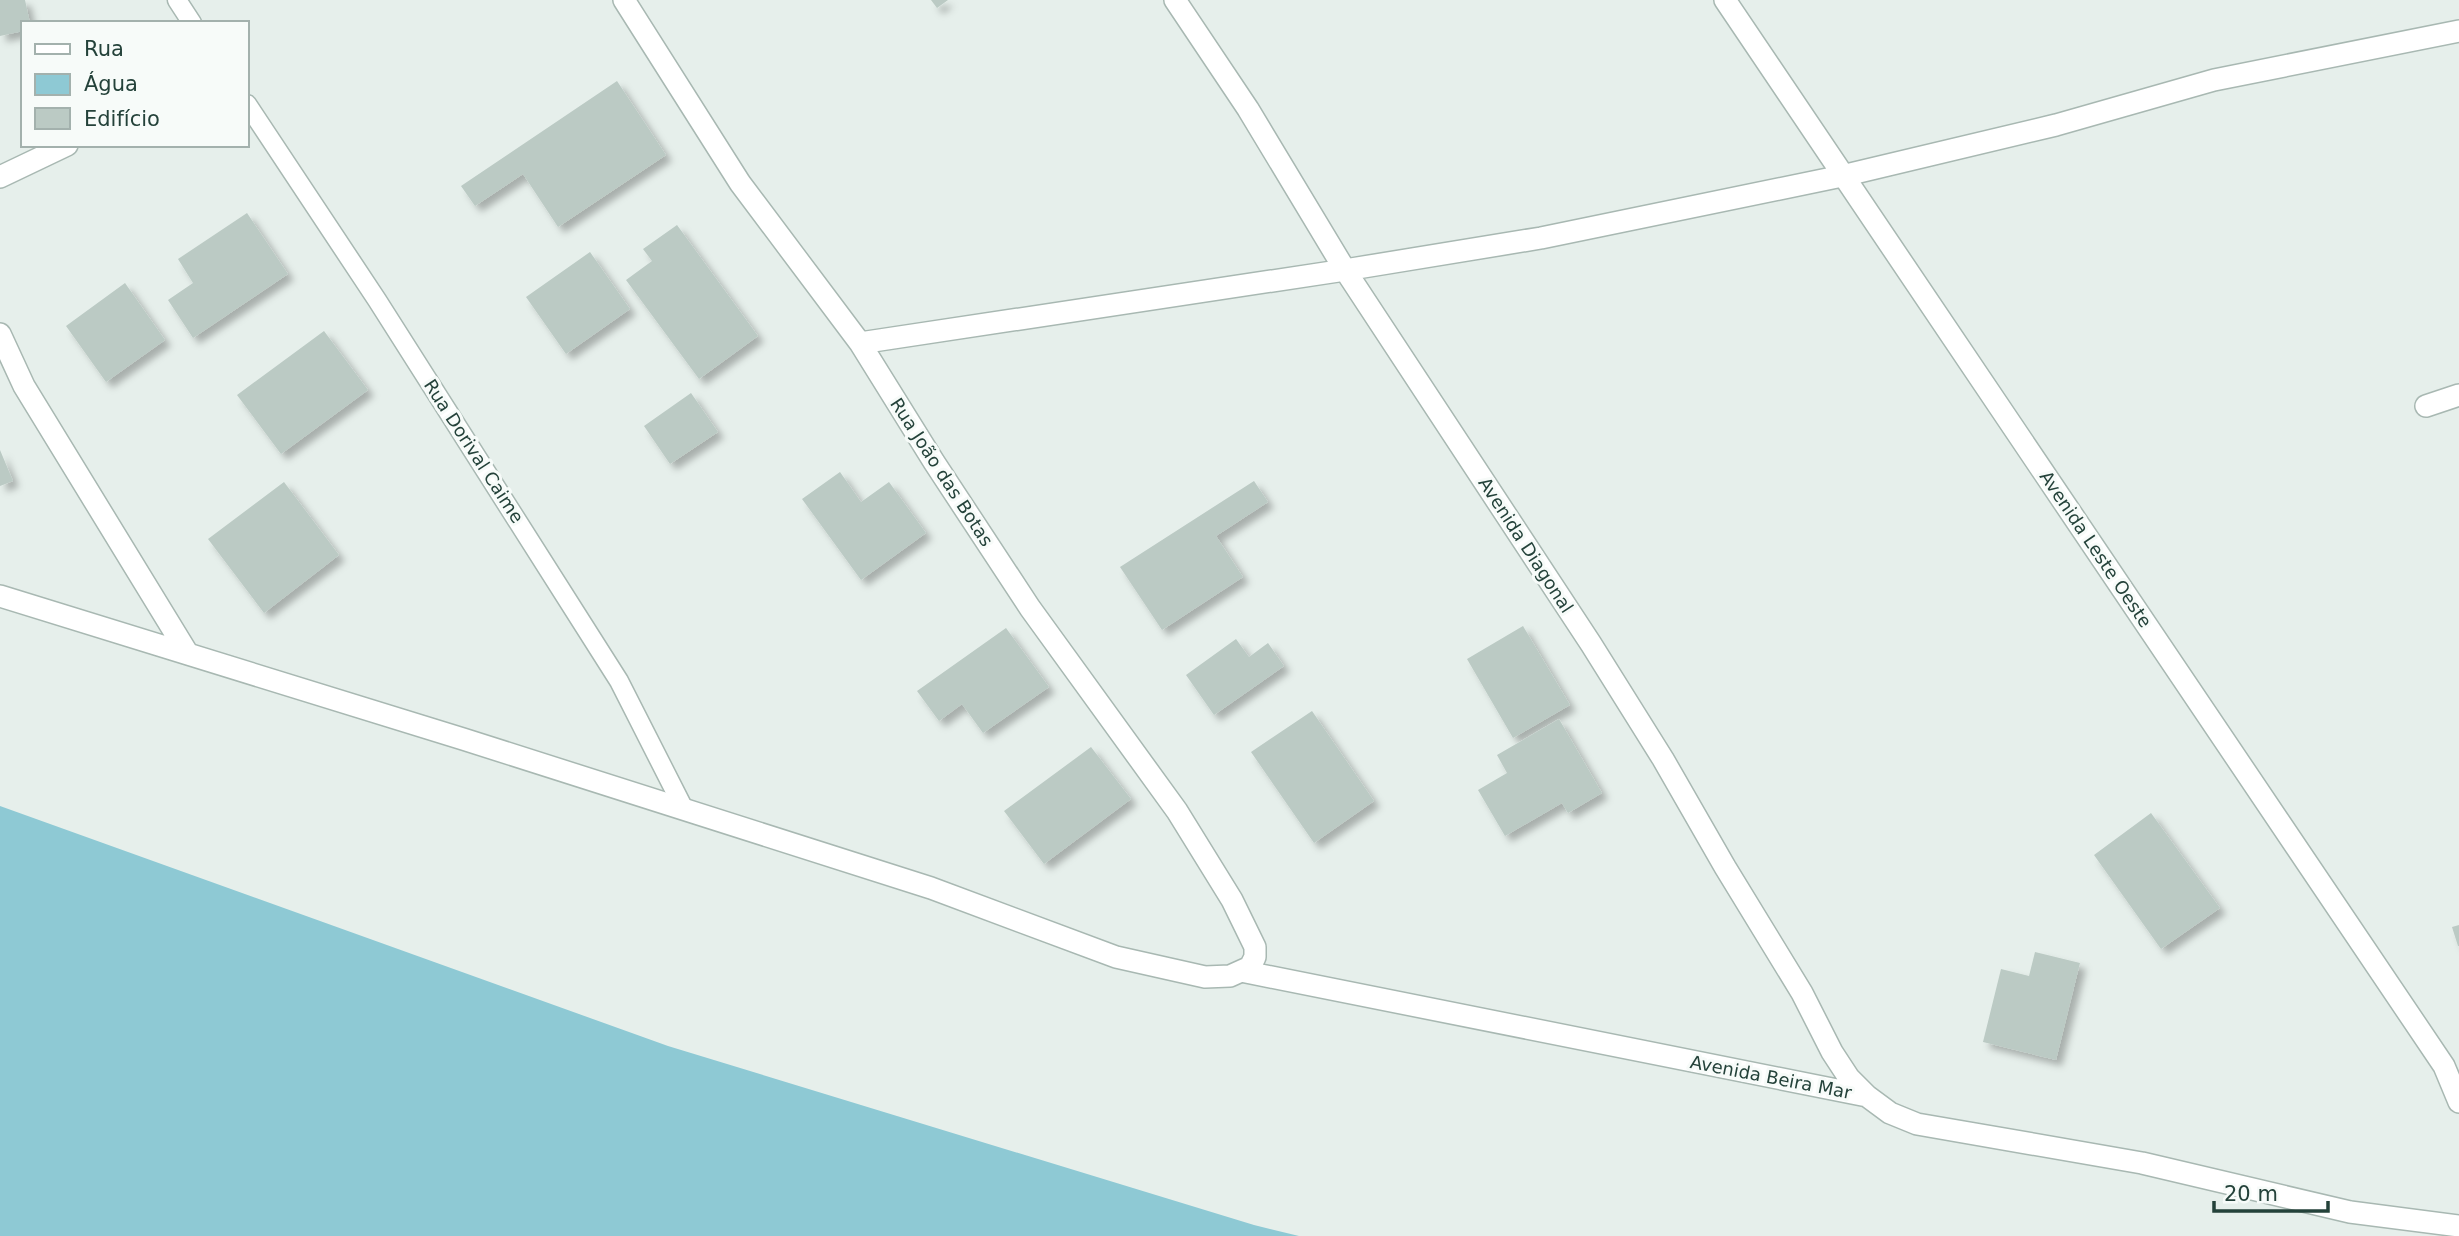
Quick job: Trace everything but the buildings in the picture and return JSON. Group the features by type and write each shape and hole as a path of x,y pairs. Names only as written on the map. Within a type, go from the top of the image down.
{"street":[{"name":"Rua João das Botas","path":"624,0 740,183 860,343 1030,608 1177,811 1232,900 1255,947 1255,957 1250,967 1241,971"},
{"name":"Avenida Diagonal","path":"1175,0 1248,109 1345,270 1591,644 1663,759 1802,993 1832,1052 1849,1078 1867,1096"},
{"name":"Avenida Leste Oeste","path":"1725,0 2114,574 2452,1063 2459,1102"},
{"path":"860,343 1541,238 1842,176 2056,125 2214,80 2459,31"},
{"path":"0,177 62,147"},
{"path":"0,334 24,386 188,654"},
{"path":"2426,406 2459,396"},
{"path":"0,596 930,888 1116,957 1205,977 1230,976 1241,971"},
{"name":"Avenida Beira Mar","path":"1241,971 1867,1096 1890,1113 1917,1125 2142,1163 2350,1212 2459,1226"}],"lane":[{"path":"177,0 191,21"},
{"name":"Rua Dorival Caime","path":"248,106 377,300 611,669 684,809"}],"water":[{"path":"0,806 668,1046 1254,1225 1299,1236 0,1236"}]}
